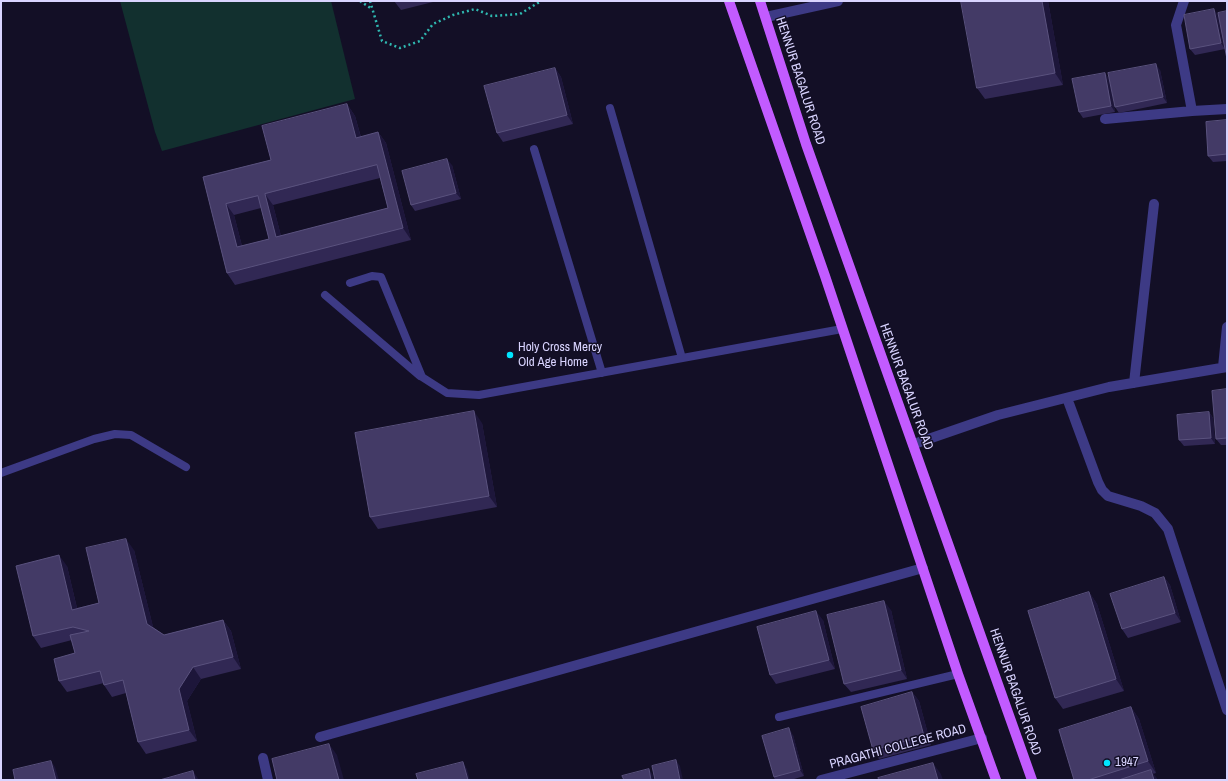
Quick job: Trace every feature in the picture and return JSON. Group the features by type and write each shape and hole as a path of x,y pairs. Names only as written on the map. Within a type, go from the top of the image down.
{"main road":[{"path":"729,1 958,674 996,780"},
{"name":"HENNUR BAGALUR ROAD","path":"760,1 806,144 914,444 1032,780"}],"street":[{"path":"766,17 838,1"},
{"path":"1184,1 1176,24 1192,111"},
{"path":"1105,119 1227,109"},
{"path":"1134,383 1154,204"},
{"path":"914,444 998,415 1109,387 1225,367 1227,327"},
{"path":"1067,398 1102,490 1108,496 1141,506 1155,513 1168,529 1227,710"},
{"path":"320,737 923,568"},
{"name":"PRAGATHI COLLEGE ROAD","path":"821,780 982,738"},
{"path":"263,758 268,780"}],"lane":[{"path":"610,108 682,358"},
{"path":"534,149 602,373"},
{"path":"350,283 372,276 381,277 422,377"},
{"path":"324,295 422,377 447,393 479,396 842,330"},
{"path":"1,473 94,439 115,434 132,435 186,467"},
{"path":"779,717 958,674"}],"path":[{"path":"360,1 372,9"},
{"path":"370,1 382,41 400,48 420,42 433,24 453,15 475,8 492,16 520,14 541,1"}],"green space":[{"path":"120,1 331,1 355,99 162,151 155,132"}],"building":[{"path":"961,1 1042,1 1055,73 977,88"},
{"path":"1214,9 1221,43 1190,49 1184,15"},
{"path":"1227,11 1227,59 1218,13"},
{"path":"1156,64 1163,97 1115,107 1108,73"},
{"path":"555,68 567,115 497,133 484,86"},
{"path":"1105,73 1111,106 1079,112 1072,79"},
{"path":"347,104 356,138 378,132 403,228 227,273 203,177 271,160 262,126","holes":["377,165 388,208 276,237 265,194","258,196 269,239 237,247 226,204"]},
{"path":"1227,120 1227,154 1208,156 1206,122"},
{"path":"447,159 456,193 411,205 402,171"},
{"path":"1227,389 1227,438 1216,439 1212,391"},
{"path":"474,411 489,496 370,517 355,433"},
{"path":"1209,412 1211,438 1179,440 1177,415"},
{"path":"126,539 147,624 164,635 223,620 233,657 193,667 179,689 189,730 138,742 123,680 104,685 100,671 59,681 54,659 75,653 70,635 89,631 73,627 33,636 16,566 59,555 72,610 99,603 86,548"},
{"path":"1164,577 1175,613 1122,629 1110,594"},
{"path":"1089,592 1116,679 1055,698 1028,611"},
{"path":"884,601 901,670 844,684 827,615"},
{"path":"816,611 829,660 770,675 757,627"},
{"path":"912,692 924,736 873,750 861,707"},
{"path":"1131,707 1148,761 1088,780 1074,780 1059,730"},
{"path":"789,728 800,770 774,777 762,736"},
{"path":"329,744 339,780 277,780 272,759"},
{"path":"676,760 680,780 655,780 652,766"},
{"path":"51,761 56,780 15,780 13,770"},
{"path":"463,762 468,780 418,780 416,774"},
{"path":"933,763 938,780 879,780 878,778"},
{"path":"649,769 651,780 624,780 622,776"},
{"path":"1151,770 1154,780 1119,780"},
{"path":"193,771 195,780 160,780"}],"place":[{"name":"Holy Cross Mercy Old Age Home","path":"510,355"},
{"name":"1947","path":"1107,763"}]}
